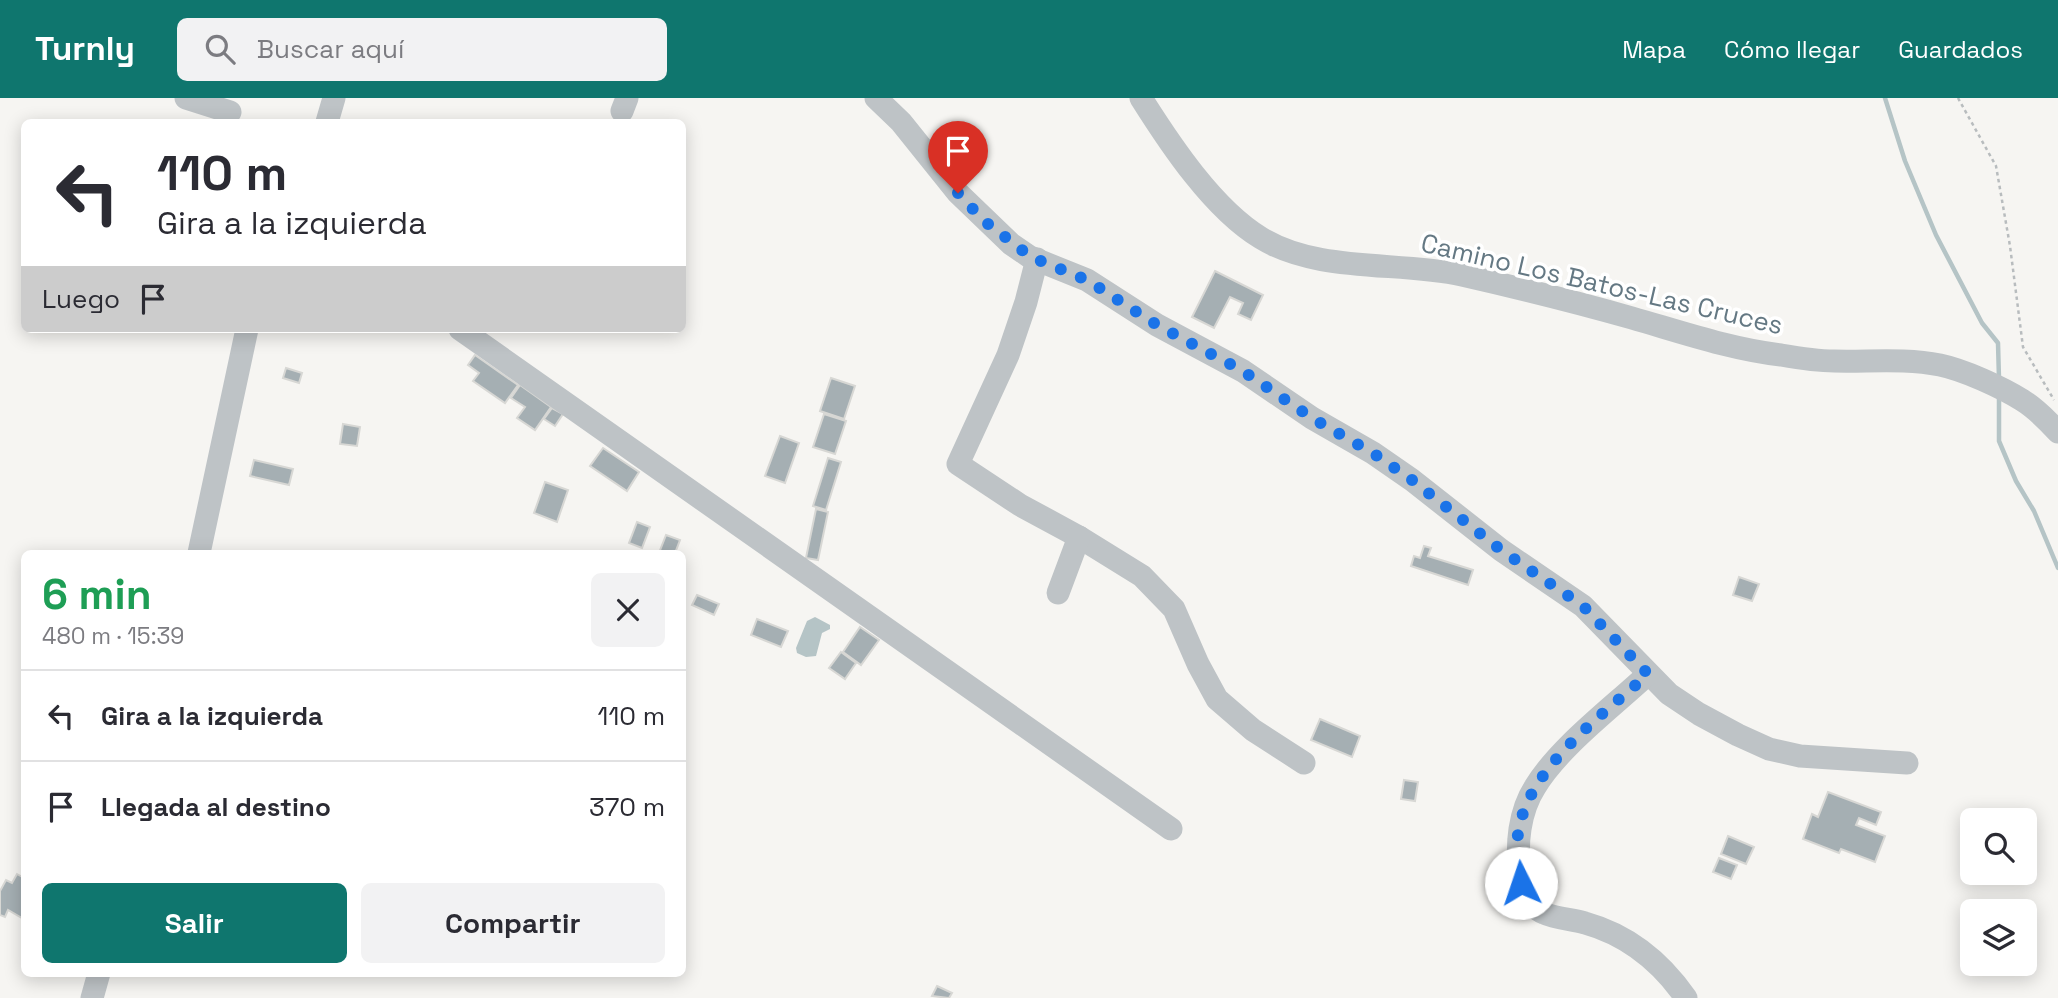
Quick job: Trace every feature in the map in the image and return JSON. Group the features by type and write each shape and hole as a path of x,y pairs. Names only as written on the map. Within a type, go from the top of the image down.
{"street":[{"path":"187,98 230,111"},
{"path":"328,119 334,98"},
{"path":"876,98 901,121 958,193 983,220 1011,244 1037,259 1087,280 1157,325 1243,371 1312,418 1383,460 1501,550 1583,606 1669,694 1699,714 1738,736 1769,749 1800,756 1907,763"},
{"name":"Camino Los Batos-Las Cruces","path":"1141,98 1176,153 1225,208 1260,238 1299,255 1460,275 1632,318 1701,339 1777,355 1831,361 1918,362 1940,365 1971,376 2024,401 2057,431"},
{"path":"1037,259 1008,355 958,464 1020,505 1142,576 1174,609 1217,699 1254,730 1304,763"},
{"path":"200,550 246,333"},
{"path":"466,333 1171,829"},
{"path":"1058,593 1079,537"},
{"path":"1648,674 1583,733 1534,787 1518,834 1518,862 1521,883 1532,905 1543,913 1599,928 1645,952 1670,976 1686,998"},
{"path":"92,998 98,977"}],"path":[{"path":"1958,98 1996,166 2023,347 2058,405 2057,431"}],"shaded area":[{"path":"815,617 830,625 830,629 822,633 816,656 806,657 797,653 796,648 807,621"}],"building":[{"path":"1215,271 1263,295 1251,320 1238,314 1243,303 1230,297 1214,328 1192,317"},
{"path":"475,355 518,385 505,403 473,381 479,373 468,365"},
{"path":"286,368 302,373 299,383 283,378"},
{"path":"831,378 855,386 844,419 820,411"},
{"path":"520,385 551,407 535,430 517,418 525,407 511,398"},
{"path":"552,408 563,414 555,426 544,419"},
{"path":"824,414 846,421 835,454 813,447"},
{"path":"343,424 360,427 357,446 340,444"},
{"path":"780,436 799,443 785,483 765,476"},
{"path":"603,448 639,472 627,491 590,466"},
{"path":"828,458 841,462 826,510 813,506"},
{"path":"254,460 293,469 289,485 250,476"},
{"path":"545,482 568,490 557,522 534,513"},
{"path":"816,509 828,512 818,560 806,558"},
{"path":"637,522 650,527 642,548 629,543"},
{"path":"666,535 680,540 676,550 660,550"},
{"path":"1424,546 1431,548 1428,556 1473,570 1468,585 1411,566 1414,556 1420,558"},
{"path":"1739,577 1759,584 1752,601 1733,595"},
{"path":"697,595 719,604 714,615 692,605"},
{"path":"757,619 788,631 781,647 751,635"},
{"path":"860,627 879,640 861,665 843,652"},
{"path":"841,652 856,663 845,679 829,668"},
{"path":"1320,719 1360,736 1352,757 1311,740"},
{"path":"1404,780 1418,782 1415,801 1401,799"},
{"path":"1828,792 1881,812 1876,825 1859,818 1856,825 1885,836 1875,862 1841,849 1839,853 1803,839 1812,814 1818,817"},
{"path":"1728,836 1754,847 1746,864 1721,854"},
{"path":"1719,858 1737,865 1731,879 1713,872"},
{"path":"17,874 21,876 21,917 8,910 5,917 0,915 0,891 6,880 12,883"},
{"path":"937,986 952,993 949,998 932,996"}],"waterway":[{"path":"1885,98 1905,161 1936,235 1982,323 1998,343 1999,379"},
{"path":"1999,394 1999,441 2016,481 2034,511 2058,568"}],"route":[{"path":"958,193 983,220 1031,257 1087,280 1157,325 1243,371 1412,480 1501,550 1583,606 1648,674 1583,733 1534,787 1518,834 1521,883"}]}
